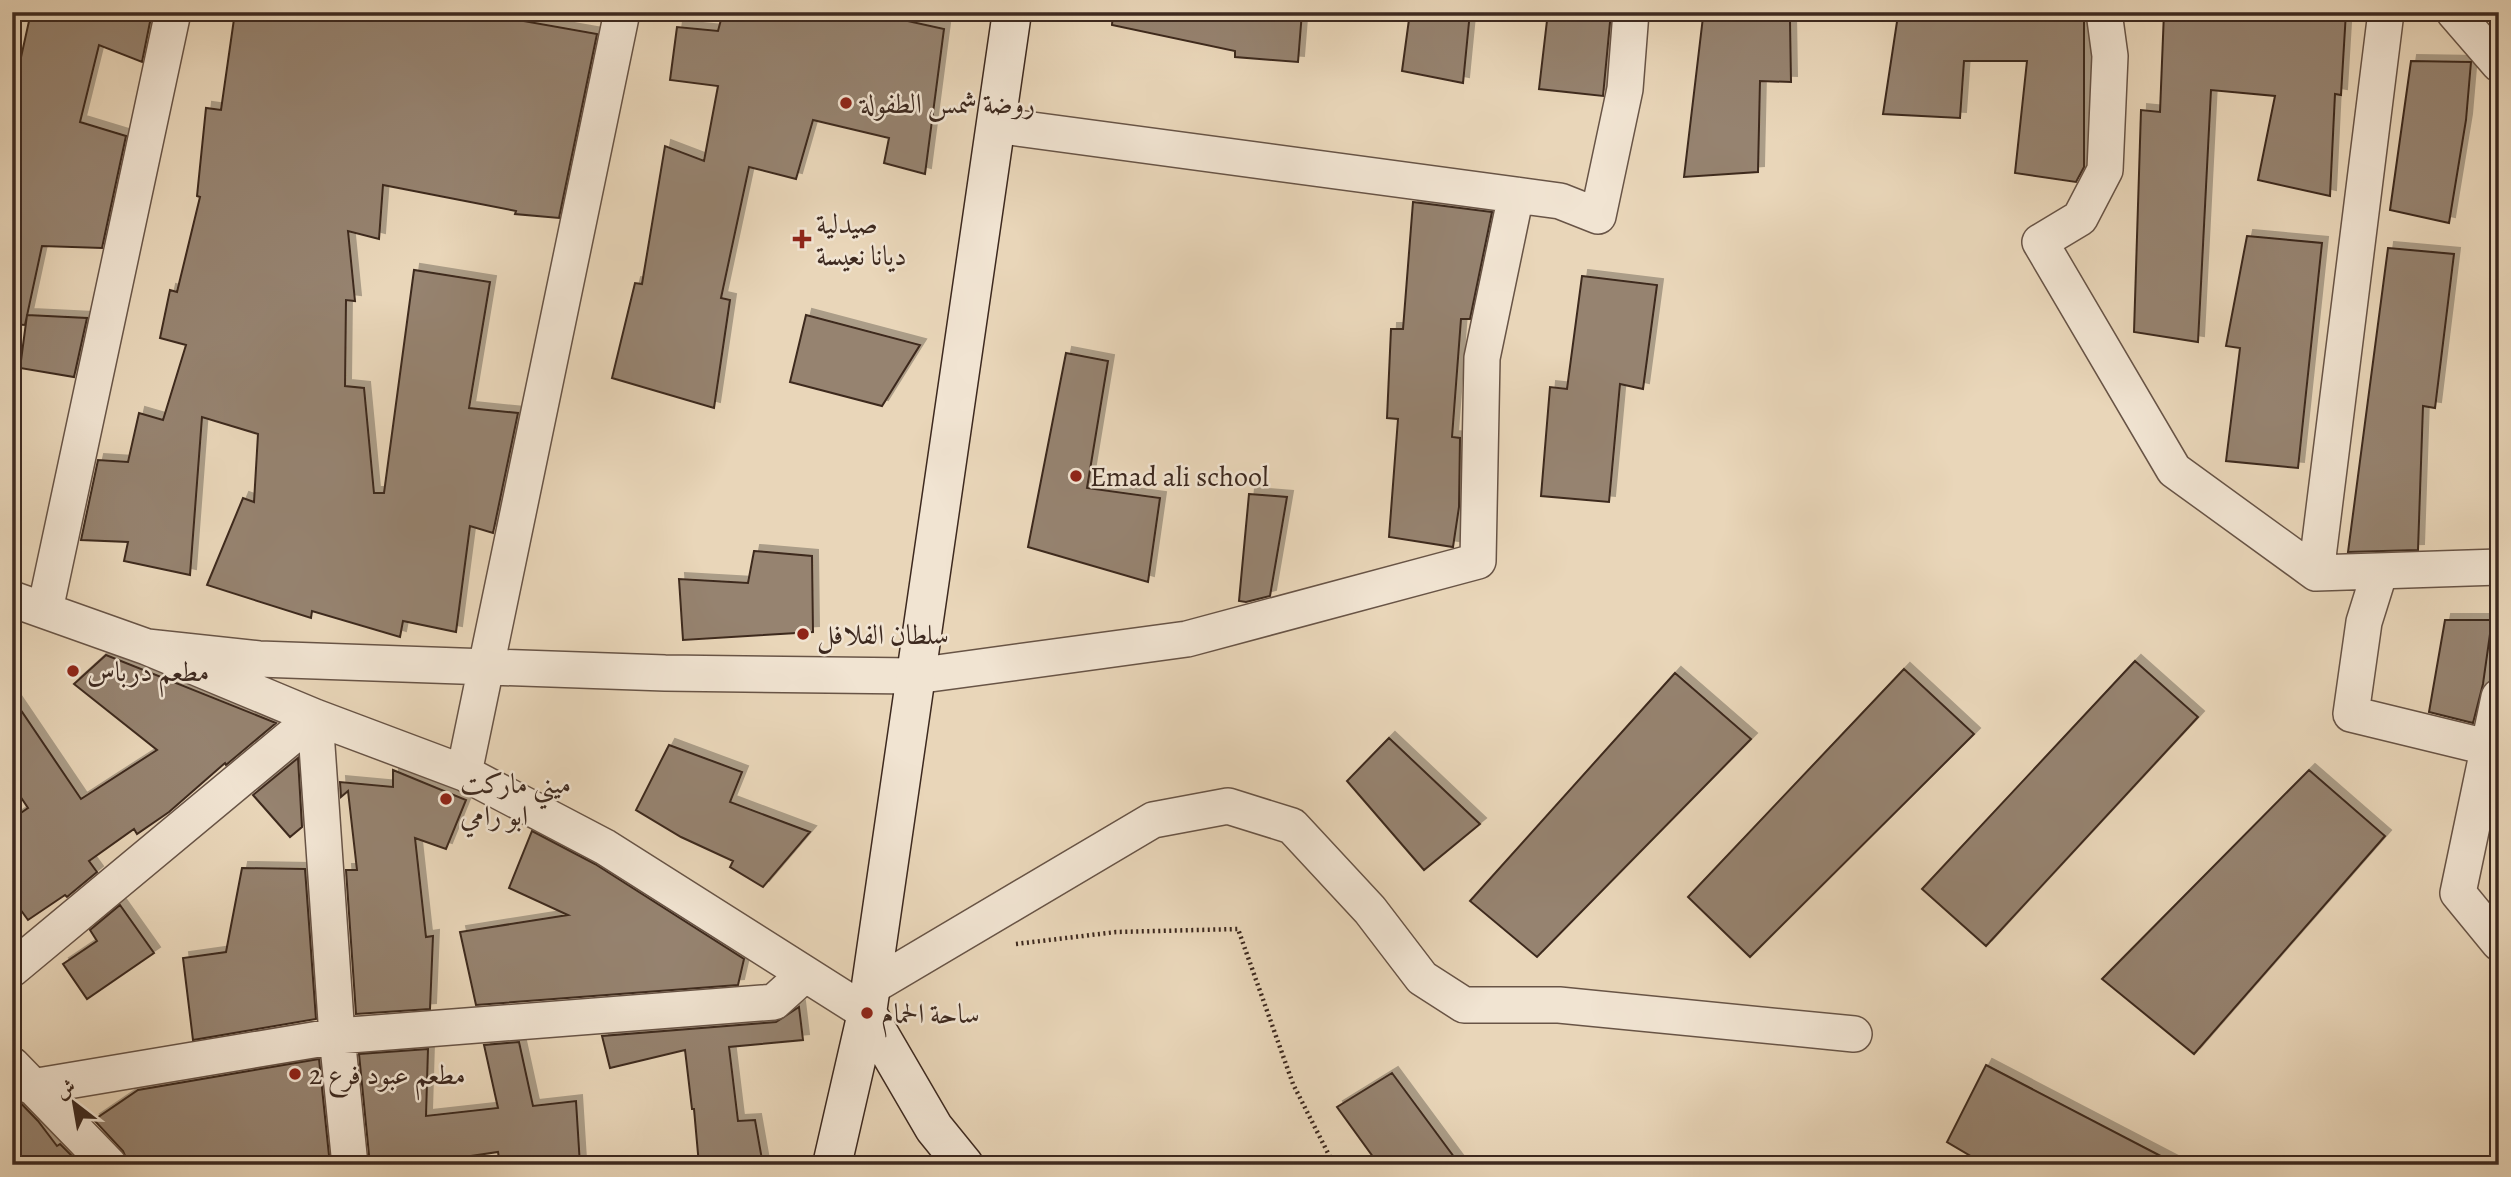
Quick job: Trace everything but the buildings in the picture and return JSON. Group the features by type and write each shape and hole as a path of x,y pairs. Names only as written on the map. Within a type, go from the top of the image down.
{"street":[{"path":"45,610 173,12"},
{"path":"464,773 622,12"},
{"path":"832,1165 869,1000 1012,12"},
{"path":"995,125 1560,201 1598,216 1625,89 1631,12"},
{"path":"2104,12 2110,56 2105,170 2080,218 2040,242 2174,470 2316,573 2499,567"},
{"path":"2316,573 2386,12"},
{"path":"2454,12 2499,64"},
{"path":"146,647 259,659 665,673 915,676 1187,639 1478,561 1482,358 1516,195"},
{"path":"2379,571 2364,622 2351,714 2493,748"},
{"path":"12,599 146,647 315,717 464,773 605,847 805,974 869,1000 934,1128 964,1165"},
{"path":"2499,696 2493,748 2458,893 2499,943"},
{"path":"12,969 315,717"},
{"path":"315,717 337,1035 350,1165"},
{"path":"869,1000 1153,820 1228,806 1292,826 1370,910 1422,978 1464,1005 1559,1005 1854,1034"},
{"path":"22,1076 337,1035 774,1002 805,974"},
{"path":"22,1076 109,1165"}],"path":[{"path":"1011,944 1116,932 1238,929 1293,1084 1334,1165"}],"place":[{"name":"روضة شمس الطفولة","path":"846,103"},
{"name":"صيدلية ديانا نعيسة","path":"802,239"},
{"name":"Emad ali school","path":"1076,476"},
{"name":"سلطان الفلافل","path":"803,634"},
{"name":"مطعم درباس","path":"73,671"},
{"name":"ميني ماركت ابو رامي","path":"446,799"},
{"name":"ساحة الحمام","path":"867,1013"},
{"name":"مطعم عبود فرع 2","path":"295,1074"}]}
